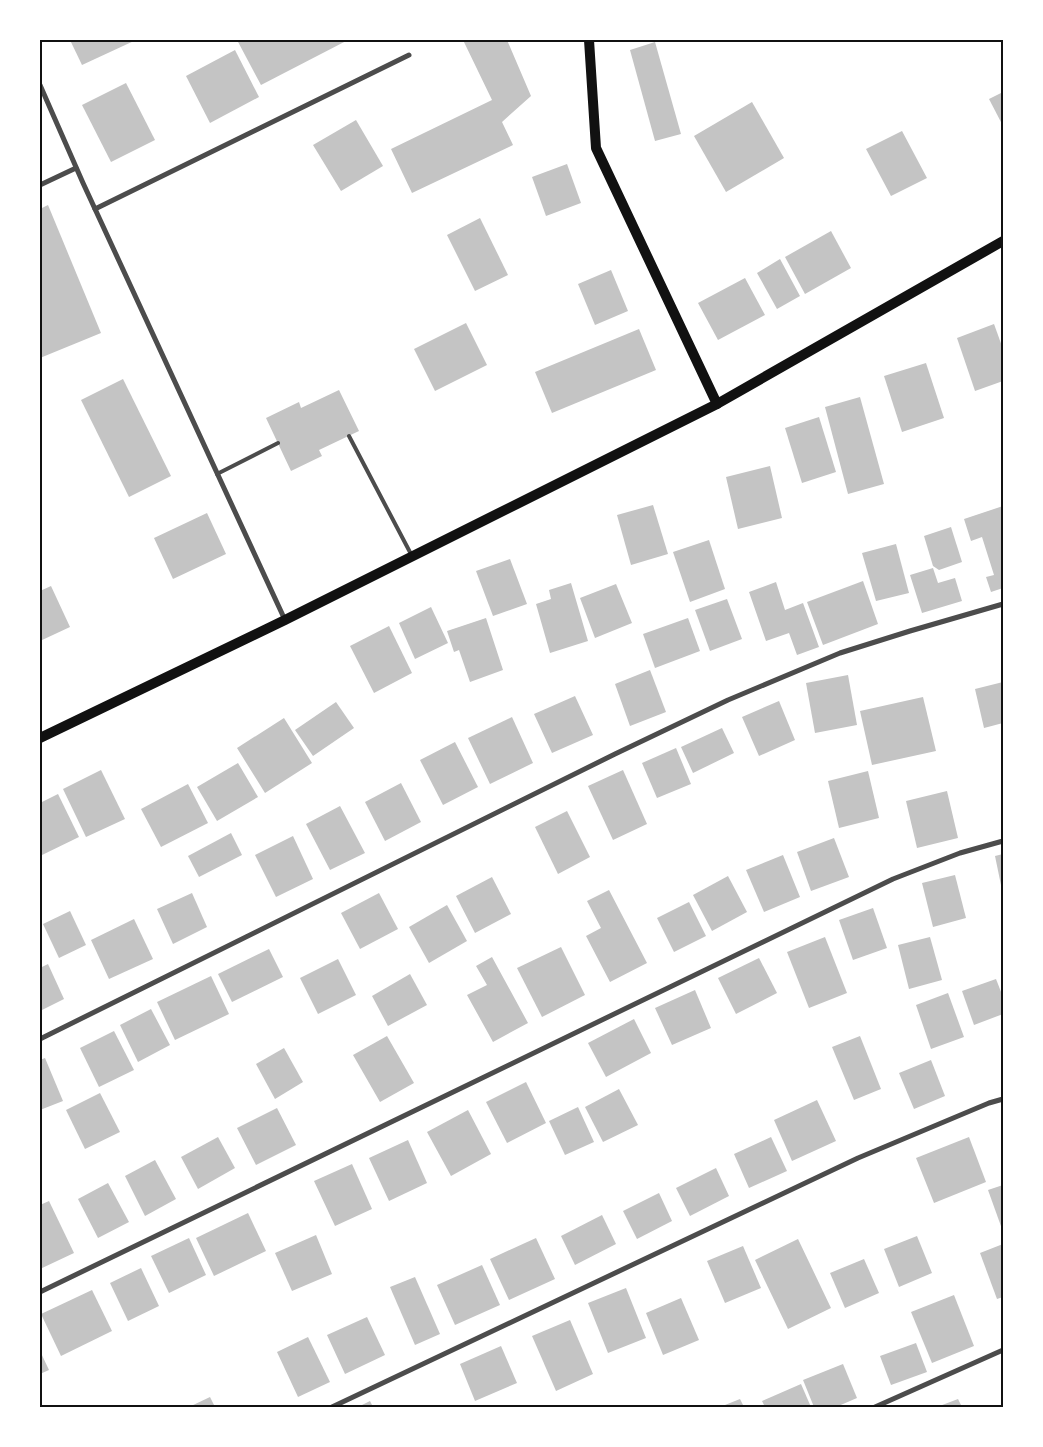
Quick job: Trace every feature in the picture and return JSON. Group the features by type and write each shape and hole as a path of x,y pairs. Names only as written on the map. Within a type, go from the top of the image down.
{"main road":[{"path":"589,40 596,148 718,404"},
{"path":"40,738 285,620 718,404 1003,241"}],"street":[{"path":"95,209 409,55"},
{"path":"40,85 76,168 285,620"},
{"path":"40,185 76,168"},
{"path":"40,1039 615,754 728,700 840,653 1003,604"},
{"path":"40,1292 892,879 960,853 1003,841"},
{"path":"332,1407 858,1158 1003,1099"},
{"path":"875,1407 1003,1350"}],"lane":[{"path":"349,436 412,556"},
{"path":"217,474 278,443"}],"building":[{"path":"70,40 136,40 82,65"},
{"path":"237,40 348,40 261,85"},
{"path":"463,40 507,40 531,96 502,122 513,145 412,193 391,149 492,100"},
{"path":"655,42 681,134 655,141 630,50"},
{"path":"235,50 259,97 210,123 186,76"},
{"path":"126,83 155,140 111,162 82,105"},
{"path":"1003,92 1003,126 989,99"},
{"path":"752,102 784,158 726,192 694,136"},
{"path":"356,120 383,166 341,191 313,145"},
{"path":"902,131 927,178 891,196 866,149"},
{"path":"567,164 581,203 546,216 532,177"},
{"path":"48,205 101,333 40,358 40,209"},
{"path":"480,218 508,275 475,291 447,235"},
{"path":"831,231 851,268 805,294 785,257"},
{"path":"780,259 800,296 777,309 757,273"},
{"path":"611,270 628,311 595,325 578,284"},
{"path":"745,278 765,315 718,340 698,303"},
{"path":"466,323 487,365 435,391 414,349"},
{"path":"994,324 1003,349 1003,381 975,391 957,338"},
{"path":"639,329 656,370 552,413 535,372"},
{"path":"926,363 944,418 902,432 884,376"},
{"path":"123,379 171,476 129,497 81,400"},
{"path":"339,390 359,431 319,450 322,456 291,471 266,418 299,402 301,408"},
{"path":"860,397 884,484 848,494 825,407"},
{"path":"819,417 836,472 802,483 785,428"},
{"path":"770,466 782,518 738,529 726,477"},
{"path":"653,505 668,554 631,565 617,515"},
{"path":"1003,506 1003,588 991,592 986,577 994,575 982,537 971,541 964,519"},
{"path":"207,513 226,554 173,579 154,538"},
{"path":"951,527 962,562 939,570 933,566 924,536"},
{"path":"709,540 725,589 690,602 673,552"},
{"path":"896,544 909,593 876,601 862,553"},
{"path":"510,559 527,604 493,616 476,571"},
{"path":"933,568 938,583 955,578 962,601 922,613 910,575"},
{"path":"863,581 878,624 823,645 807,602"},
{"path":"776,582 785,610 803,603 819,647 797,655 789,633 766,641 749,592"},
{"path":"571,583 588,641 550,653 536,604 551,599 549,590"},
{"path":"616,584 632,623 595,638 580,598"},
{"path":"51,586 70,627 40,641 40,591"},
{"path":"727,599 742,639 710,651 695,610"},
{"path":"431,607 448,643 415,659 399,623"},
{"path":"486,618 503,670 470,682 459,650 454,652 447,631"},
{"path":"688,618 700,651 655,668 643,634"},
{"path":"389,626 412,673 374,693 350,646"},
{"path":"650,670 666,712 630,726 615,684"},
{"path":"848,675 857,725 815,733 806,683"},
{"path":"1003,682 1003,723 984,728 975,689"},
{"path":"575,696 593,735 552,753 534,714"},
{"path":"923,697 936,751 872,765 860,711"},
{"path":"779,701 795,740 759,756 742,717"},
{"path":"336,702 354,728 313,756 295,730"},
{"path":"512,717 533,763 490,784 468,738"},
{"path":"284,718 312,763 265,793 237,748"},
{"path":"722,728 734,753 693,773 681,747"},
{"path":"455,742 478,787 443,805 420,760"},
{"path":"676,748 691,784 657,798 642,763"},
{"path":"238,763 258,797 217,821 197,787"},
{"path":"101,770 125,819 86,837 63,789"},
{"path":"623,770 647,824 613,840 588,786"},
{"path":"868,771 879,818 839,828 828,781"},
{"path":"401,783 421,822 385,841 365,802"},
{"path":"188,784 208,823 161,847 141,809"},
{"path":"947,791 958,838 917,848 906,801"},
{"path":"58,794 79,837 40,856 40,803"},
{"path":"340,806 365,853 330,870 306,824"},
{"path":"567,811 590,857 558,874 535,827"},
{"path":"231,833 242,855 199,877 188,856"},
{"path":"293,836 313,879 276,897 255,855"},
{"path":"834,838 849,877 811,891 797,852"},
{"path":"1003,854 1003,890 1002,890 995,856"},
{"path":"783,855 800,897 764,912 746,870"},
{"path":"955,875 966,918 933,927 922,883"},
{"path":"728,876 747,912 712,931 693,895"},
{"path":"492,877 511,914 475,933 456,896"},
{"path":"609,890 647,963 610,982 586,936 601,928 587,901"},
{"path":"192,893 207,927 173,944 157,909"},
{"path":"379,893 398,929 360,949 341,913"},
{"path":"689,902 706,936 674,952 657,918"},
{"path":"447,905 467,941 429,963 409,927"},
{"path":"873,908 887,948 853,960 839,920"},
{"path":"70,911 86,945 59,958 43,924"},
{"path":"134,919 153,959 109,979 91,940"},
{"path":"825,937 847,993 809,1008 787,952"},
{"path":"930,937 942,980 909,989 898,945"},
{"path":"561,947 585,995 542,1017 517,968"},
{"path":"269,949 283,977 232,1002 218,974"},
{"path":"492,957 528,1023 493,1042 467,995 487,985 476,966"},
{"path":"759,958 777,993 736,1014 718,978"},
{"path":"338,959 356,995 318,1014 300,978"},
{"path":"48,964 64,999 40,1011 40,968"},
{"path":"410,974 427,1005 388,1026 372,996"},
{"path":"211,976 229,1014 175,1040 157,1002"},
{"path":"996,979 1003,997 1003,1014 974,1025 962,991"},
{"path":"695,990 711,1028 672,1045 655,1008"},
{"path":"948,993 964,1037 931,1049 916,1005"},
{"path":"151,1009 170,1045 138,1062 120,1025"},
{"path":"634,1019 651,1053 606,1077 588,1043"},
{"path":"114,1031 134,1070 99,1087 80,1048"},
{"path":"387,1036 414,1083 380,1102 353,1055"},
{"path":"860,1036 881,1089 854,1100 832,1047"},
{"path":"284,1048 303,1082 275,1099 256,1064"},
{"path":"45,1058 63,1101 40,1110 40,1060"},
{"path":"931,1060 945,1096 914,1109 899,1073"},
{"path":"526,1082 546,1123 507,1143 486,1102"},
{"path":"619,1089 638,1125 603,1142 585,1107"},
{"path":"100,1093 120,1132 85,1149 66,1110"},
{"path":"817,1100 836,1141 792,1161 774,1120"},
{"path":"578,1107 594,1142 565,1155 549,1121"},
{"path":"277,1108 296,1145 256,1165 237,1128"},
{"path":"468,1110 491,1154 451,1176 427,1132"},
{"path":"218,1137 235,1168 198,1189 181,1157"},
{"path":"771,1137 787,1171 749,1188 734,1154"},
{"path":"969,1137 986,1182 934,1203 916,1158"},
{"path":"408,1140 427,1183 389,1201 369,1158"},
{"path":"155,1160 176,1199 145,1216 125,1176"},
{"path":"352,1164 372,1209 335,1226 314,1181"},
{"path":"716,1168 729,1196 690,1216 676,1188"},
{"path":"108,1183 129,1222 98,1238 78,1199"},
{"path":"1003,1185 1003,1228 1002,1229 988,1190"},
{"path":"659,1193 672,1221 637,1239 623,1211"},
{"path":"49,1201 74,1253 40,1269 40,1205"},
{"path":"248,1213 266,1251 214,1276 196,1238"},
{"path":"602,1215 616,1244 575,1265 561,1236"},
{"path":"316,1235 332,1274 292,1291 275,1253"},
{"path":"917,1236 932,1273 899,1287 884,1249"},
{"path":"189,1238 206,1275 169,1293 151,1256"},
{"path":"536,1238 555,1279 509,1300 490,1259"},
{"path":"798,1239 831,1308 788,1329 755,1260"},
{"path":"1003,1244 1003,1297 997,1299 980,1253"},
{"path":"743,1246 761,1288 725,1303 707,1261"},
{"path":"864,1259 879,1293 845,1308 830,1273"},
{"path":"482,1265 500,1305 455,1325 437,1285"},
{"path":"141,1268 159,1306 128,1321 110,1283"},
{"path":"415,1277 440,1334 415,1345 390,1287"},
{"path":"626,1288 646,1338 608,1353 588,1303"},
{"path":"92,1290 112,1331 61,1356 41,1314"},
{"path":"954,1295 974,1346 932,1363 911,1312"},
{"path":"681,1298 699,1340 663,1355 646,1313"},
{"path":"367,1317 385,1355 345,1374 327,1335"},
{"path":"570,1320 593,1374 556,1391 532,1336"},
{"path":"308,1337 330,1382 298,1397 277,1352"},
{"path":"916,1343 927,1372 891,1385 880,1356"},
{"path":"501,1346 517,1383 475,1401 460,1364"},
{"path":"40,1351 49,1370 40,1374"},
{"path":"843,1364 857,1398 836,1407 814,1407 803,1380"},
{"path":"801,1384 811,1407 765,1407 762,1401"},
{"path":"210,1397 215,1407 189,1407"},
{"path":"740,1399 744,1407 720,1407"},
{"path":"958,1399 962,1407 937,1407"},
{"path":"370,1401 373,1407 358,1407"}]}
